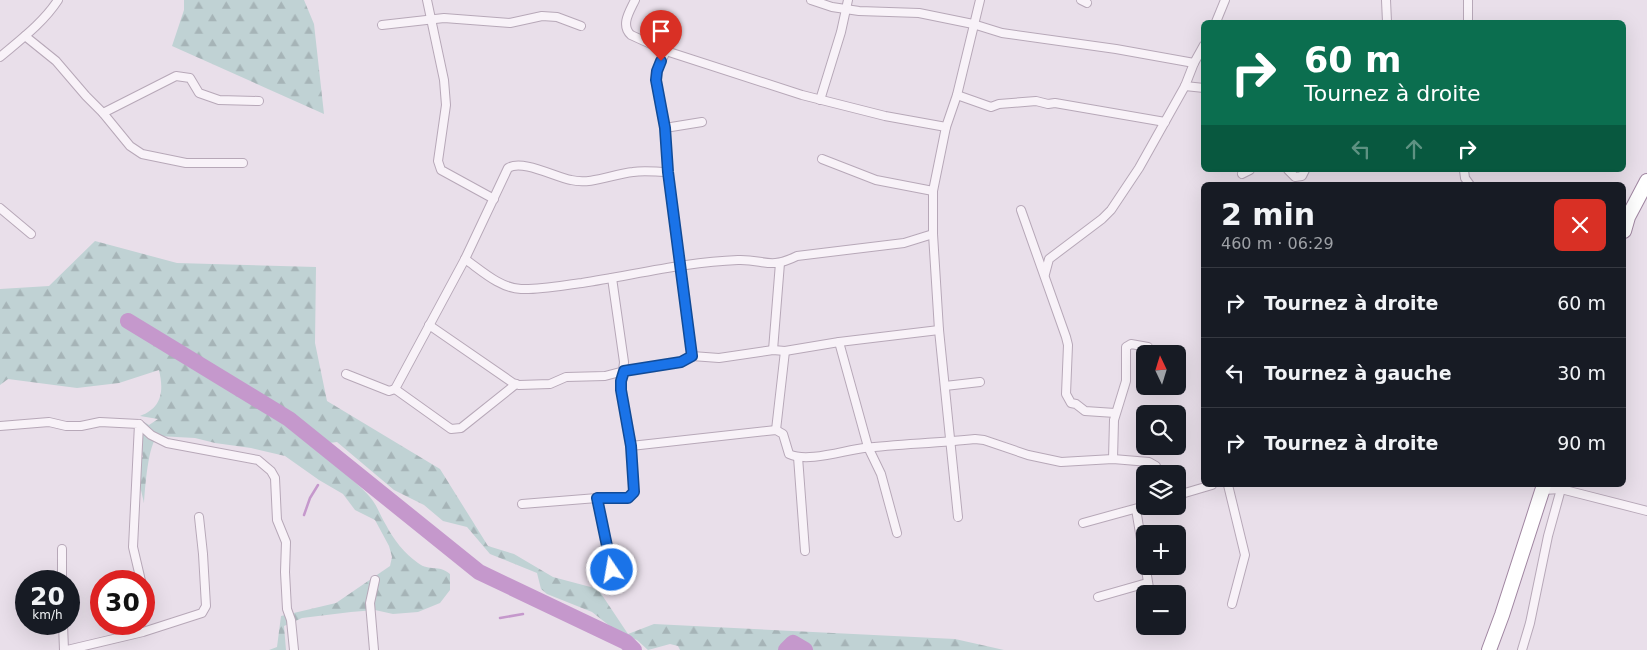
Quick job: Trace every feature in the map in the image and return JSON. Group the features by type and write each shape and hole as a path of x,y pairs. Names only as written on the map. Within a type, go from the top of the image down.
{"highway":[{"path":"1626,218 1647,181"},
{"path":"1489,650 1543,488"}],"street":[{"path":"0,57 25,36 58,0"},
{"path":"427,0 444,80 446,105 439,165 441,170 494,199"},
{"path":"636,0 626,21 627,32 631,36 666,51 820,100 885,116 946,126"},
{"path":"811,0 832,7 859,11 918,13 973,24 1002,33 1116,49 1194,63"},
{"path":"820,100 834,59 848,0"},
{"path":"958,517 939,330 933,234 933,191 946,126 957,94 980,0"},
{"path":"1217,20 1225,0"},
{"path":"1386,0 1387,20"},
{"path":"1468,0 1468,20"},
{"path":"382,25 444,18 510,23 542,16 557,17 581,26"},
{"path":"25,36 56,61 86,96 104,113 130,146 142,154 186,163 243,164"},
{"path":"1045,274 1049,259 1111,210 1139,168 1165,122 1185,86 1201,50"},
{"path":"666,51 657,71 656,80 665,128 668,172 692,356"},
{"path":"104,113 176,76 190,78 198,93 219,100 259,101"},
{"path":"1185,86 1201,88"},
{"path":"957,94 992,107 999,104 1036,101 1165,122"},
{"path":"665,128 702,122"},
{"path":"822,159 876,180 933,191"},
{"path":"346,374 388,391 396,389 465,260 508,168 513,164 573,181 587,181 634,171 668,172"},
{"path":"1242,174 1246,172"},
{"path":"1290,172 1295,177 1302,176 1304,172"},
{"path":"0,208 31,234"},
{"path":"1021,210 1045,274 1068,345 1068,398 1085,411 1115,414"},
{"path":"465,260 505,286 516,288 558,286 738,260 767,264 784,263 797,256 904,243 933,234"},
{"path":"773,350 780,263"},
{"path":"522,504 597,498 628,498 634,492 631,446 621,390 624,371 612,278"},
{"path":"429,325 516,384 550,384 566,377 605,376 681,362 692,356 719,358 939,330"},
{"path":"839,342 868,447 881,474 896,533"},
{"path":"1113,459 1113,424 1126,381 1126,347 1131,344 1137,345"},
{"path":"774,432 785,351"},
{"path":"945,386 980,382"},
{"path":"396,389 451,430 460,428 516,384"},
{"path":"0,426 49,422 66,426 80,426 100,422 139,424 151,435 167,443 258,460 271,471 275,478 277,520 286,542 287,609 294,650"},
{"path":"138,570 133,547 139,424"},
{"path":"631,446 774,432 783,434 789,454 798,457 831,455 868,447 984,440 1036,457 1062,462 1113,459 1154,465"},
{"path":"798,457 805,551"},
{"path":"1186,493 1205,487"},
{"path":"1228,487 1245,556 1232,604"},
{"path":"1543,488 1561,489 1647,511"},
{"path":"1522,650 1548,536 1561,489"},
{"path":"597,498 616,588"},
{"path":"1083,523 1136,509"},
{"path":"1098,597 1147,583 1137,515"},
{"path":"155,625 202,613 204,610 203,554 199,516"},
{"path":"62,549 62,570"},
{"path":"374,650 370,603 375,580"},
{"path":"64,635 65,650 118,635"}],"green space":[{"path":"184,0 304,0 314,24 324,114 172,46 184,10"},
{"path":"95,241 177,263 316,267 315,343 327,401 440,469 488,546 514,554 553,577 598,589 628,634 654,624 955,639 1004,650 680,650 678,646 670,644 648,650 637,640 620,634 592,612 547,594 541,589 537,573 490,554 467,527 443,521 424,505 394,490 337,442 329,443 335,461 373,501 396,541 408,555 422,566 442,569 450,574 450,590 440,603 418,612 393,614 375,610 302,618 284,626 286,650 269,650 277,647 281,616 336,603 390,566 392,557 389,546 375,520 355,510 343,494 285,456 195,438 158,436 152,447 144,503 140,486 141,458 143,457 137,434 144,422 149,425 158,419 140,416 153,408 160,398 159,370 119,383 77,388 8,379 0,385 0,289 49,286"}],"waterway":[{"path":"128,321 289,419 479,572 626,642 634,650"},
{"path":"304,515 310,498 318,485"},
{"path":"500,618 523,614"},
{"path":"786,650 793,643 805,650"}],"route":[{"path":"612,570 597,498 628,498 634,492 631,446 621,390 624,371 681,362 692,356 668,172 665,128 656,80 661,61"}]}
